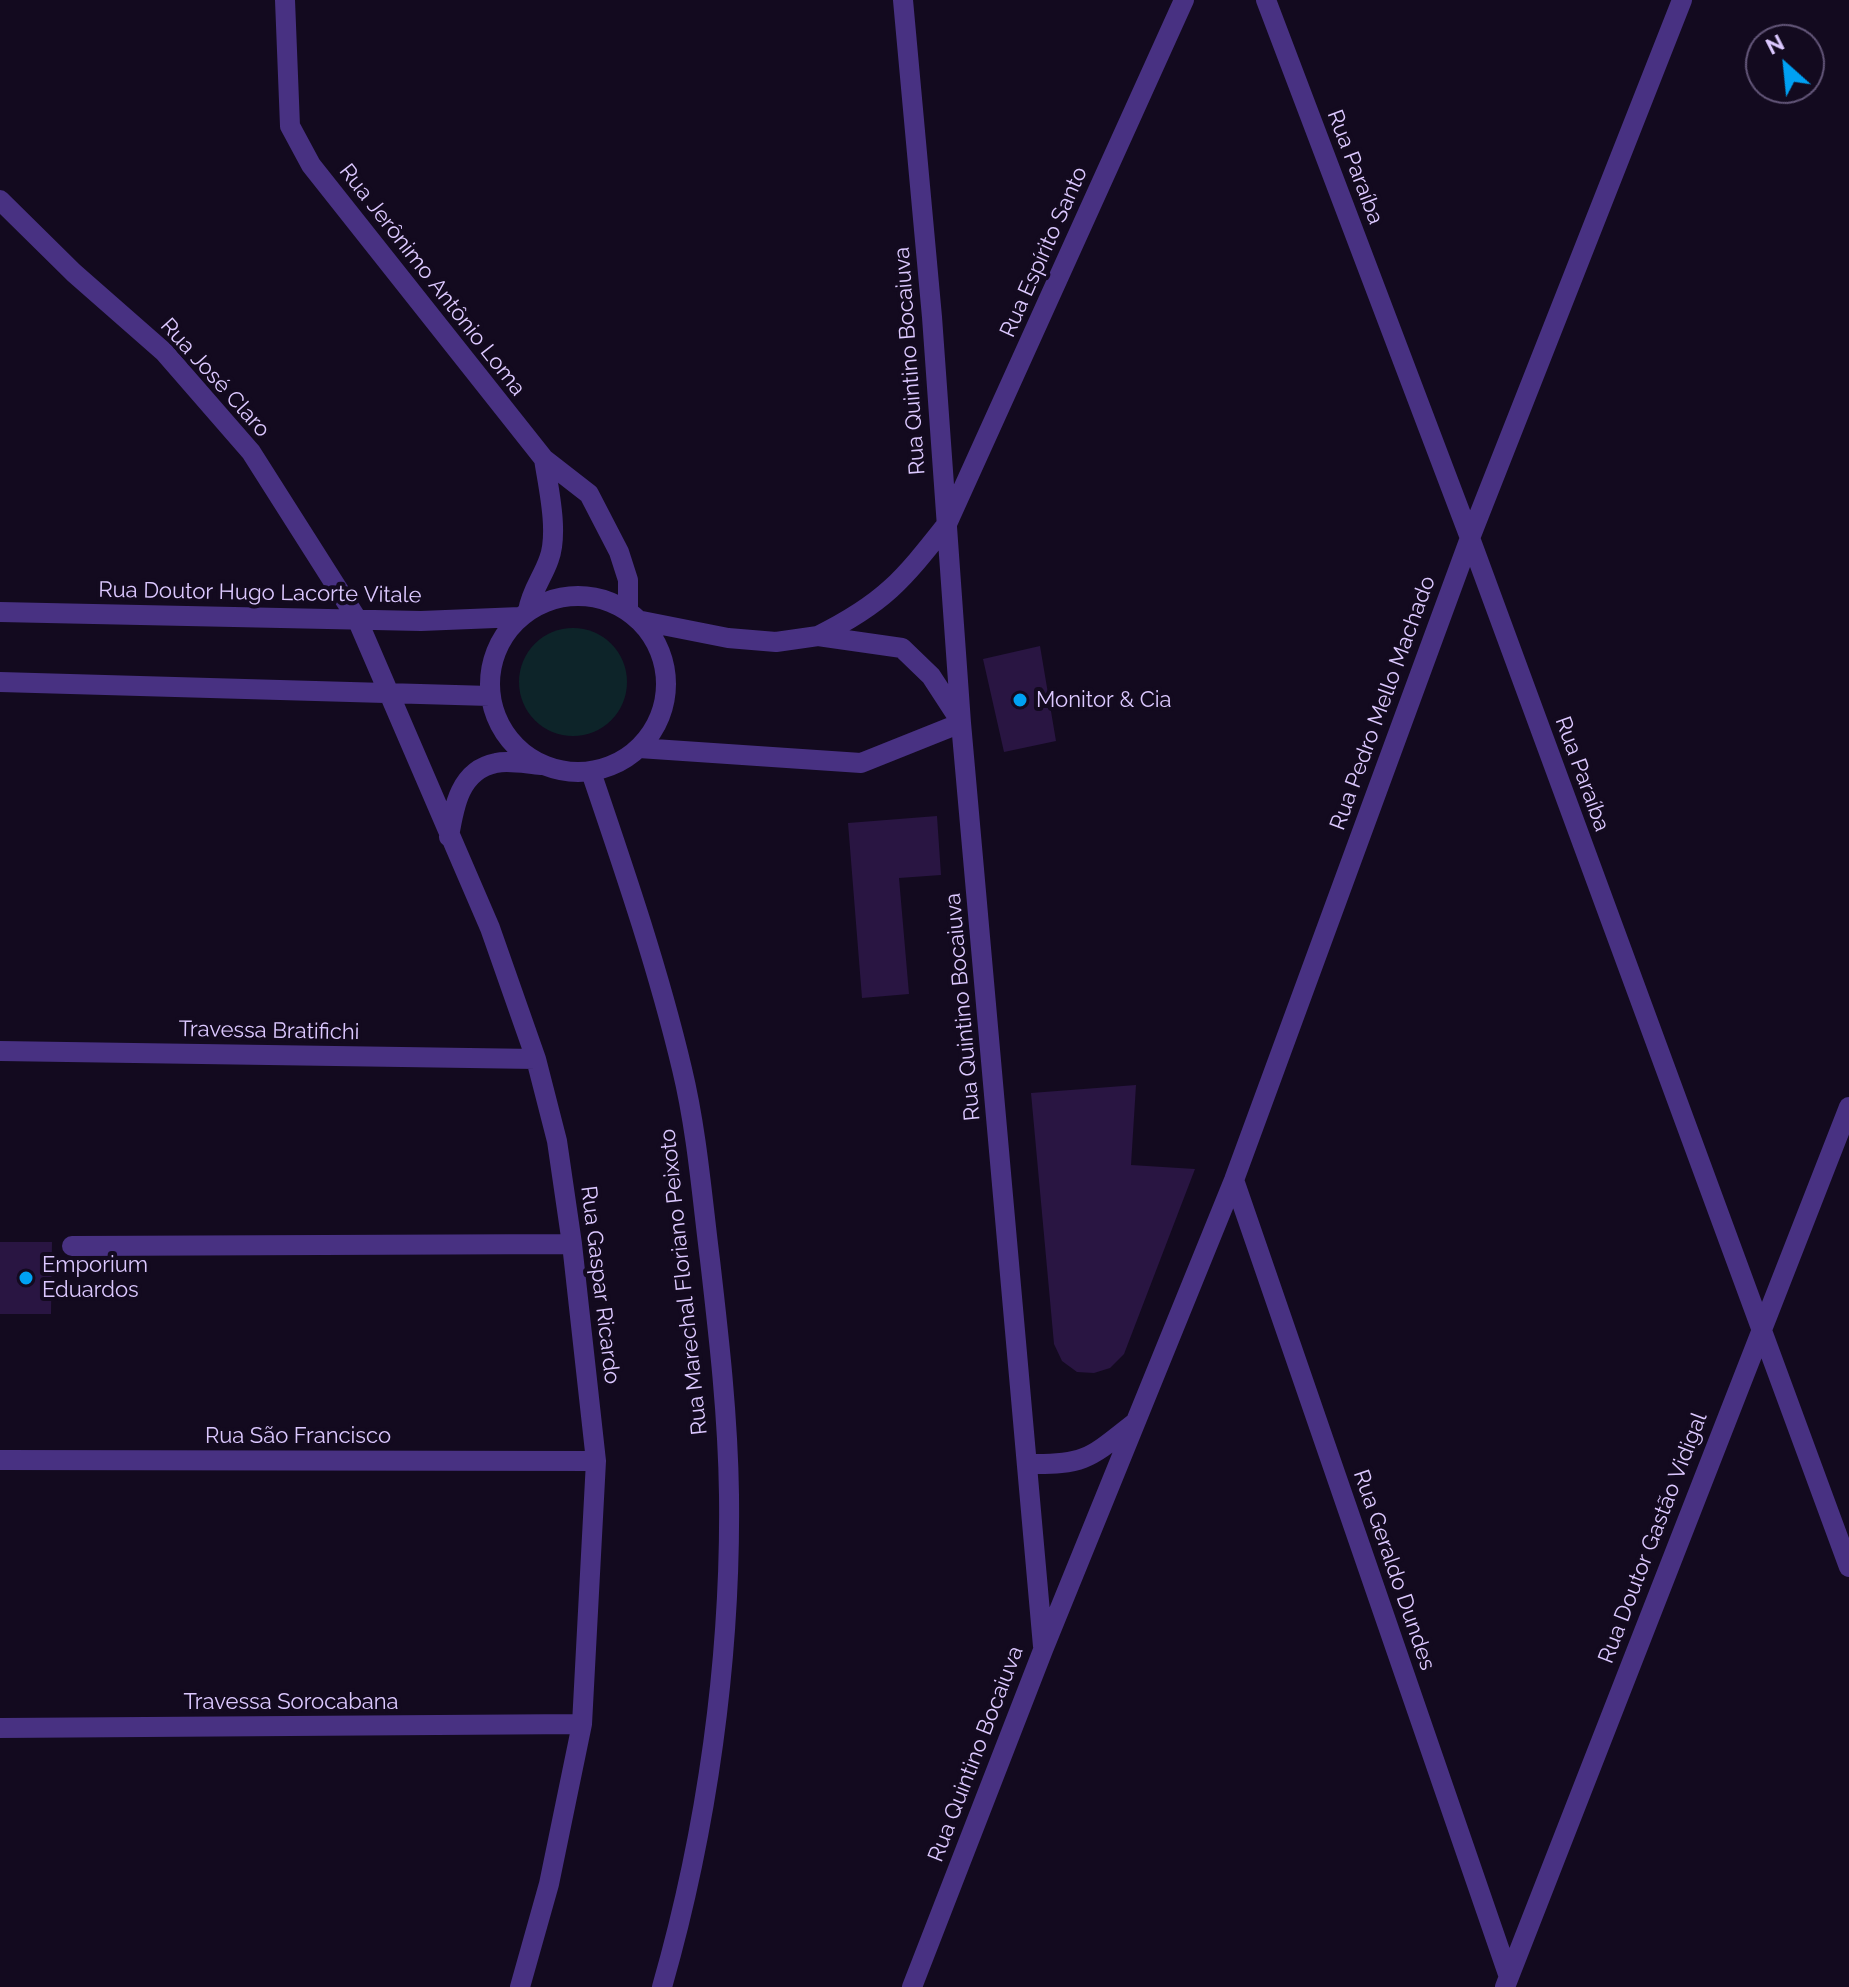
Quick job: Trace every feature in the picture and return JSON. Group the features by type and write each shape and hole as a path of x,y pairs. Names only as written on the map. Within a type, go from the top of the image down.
{"street":[{"name":"Rua Jerônimo Antônio Loma","path":"285,0 290,126 311,165 544,459 589,494 619,552 635,616"},
{"name":"Rua Quintino Bocaiuva","path":"903,0 961,723 1029,1464 1043,1650 912,1987"},
{"name":"Rua Espírito Santo","path":"947,524 1184,0"},
{"name":"Rua Paraíba","path":"1266,0 1470,538 1849,1567"},
{"name":"Rua Pedro Mello Machado","path":"1043,1650 1234,1180 1470,538 1682,0"},
{"name":"Rua José Claro","path":"0,200 74,273 164,352 251,452 357,619"},
{"path":"542,765 517,749 499,724 490,696 491,667 501,640 524,614 550,557 552,506 544,459"},
{"path":"818,636 864,614 897,587 947,524"},
{"path":"524,614 560,597 596,597 635,616 760,641 818,636 902,648 931,676 961,723 861,763 639,748"},
{"name":"Rua Doutor Hugo Lacorte Vitale","path":"0,612 421,621 524,614"},
{"path":"449,837 455,801 468,778 496,763 591,772 639,748 660,720 667,685 661,651 635,616"},
{"name":"Rua Gaspar Ricardo","path":"357,619 490,928 536,1059 557,1141 572,1244 596,1461 582,1724 549,1884 520,1987"},
{"path":"0,682 490,696"},
{"name":"Rua Marechal Floriano Peixoto","path":"591,772 657,977 683,1072 702,1189 722,1367 729,1496 718,1690 690,1875 662,1987"},
{"name":"Travessa Bratifichi","path":"0,1051 536,1059"},
{"name":"Rua Doutor Gastão Vidigal","path":"1507,1982 1760,1328 1849,1107"},
{"name":"Rua Geraldo Dundes","path":"1234,1180 1507,1982"},
{"path":"72,1246 572,1244"},
{"name":"Rua Pedro Mello Machado","path":"1029,1464 1070,1465 1090,1458 1133,1424"},
{"name":"Rua São Francisco","path":"0,1460 596,1461"},
{"name":"Travessa Sorocabana","path":"0,1728 582,1724"}],"green space":[{"path":"573,628 594,632 611,644 623,661 627,682 623,703 611,720 594,732 573,736 552,732 535,720 523,703 519,682 523,661 535,644 552,632"}],"building":[{"name":"Monitor & Cia","path":"1040,646 1056,741 1004,752 983,659"},
{"path":"937,816 941,875 899,878 909,994 862,998 848,823"},
{"path":"1136,1085 1131,1165 1195,1169 1124,1354 1110,1368 1094,1373 1077,1372 1062,1361 1054,1344 1031,1093"},
{"name":"Emporium Eduardos","path":"0,1242 52,1242 51,1314 0,1314"}],"place":[{"name":"Monitor & Cia","path":"1020,700"},
{"name":"Emporium Eduardos","path":"26,1278"}]}
